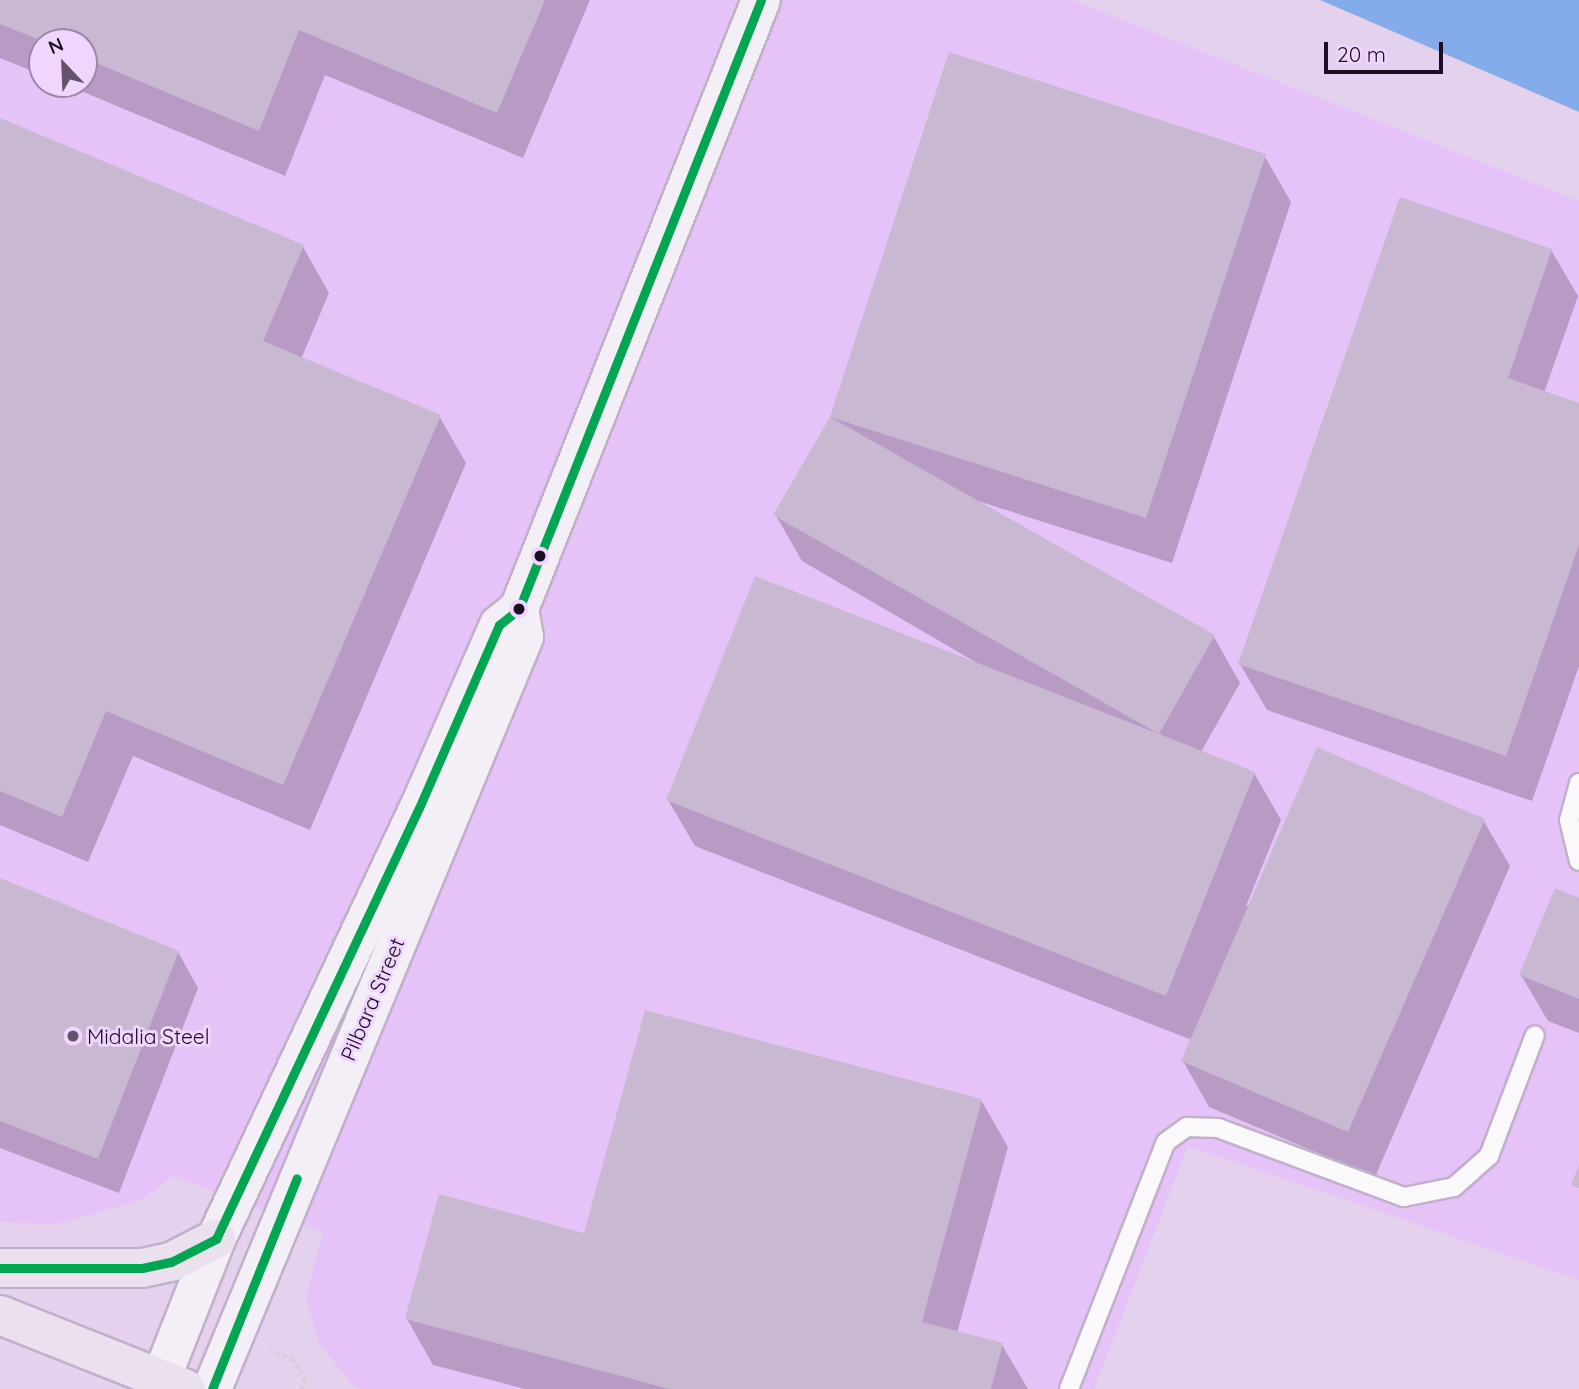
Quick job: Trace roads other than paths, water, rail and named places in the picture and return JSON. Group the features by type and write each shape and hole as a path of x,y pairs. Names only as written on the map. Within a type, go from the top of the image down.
{"highway":[{"path":"0,1268 142,1268 171,1262 216,1240"},
{"path":"0,1315 168,1386"}],"main road":[{"name":"Pilbara Street","path":"168,1386 216,1240 499,625 519,609 761,0"},
{"name":"Pilbara Street","path":"212,1389 524,638 519,609"}],"lane":[{"path":"1579,783 1569,820 1579,861"},
{"path":"1069,1389 1166,1142 1187,1127 1218,1128 1404,1197 1454,1187 1489,1156 1535,1035"}],"water":[{"path":"1320,0 1579,0 1579,112"}],"place":[{"name":"Midalia Steel","path":"73,1036"}]}
